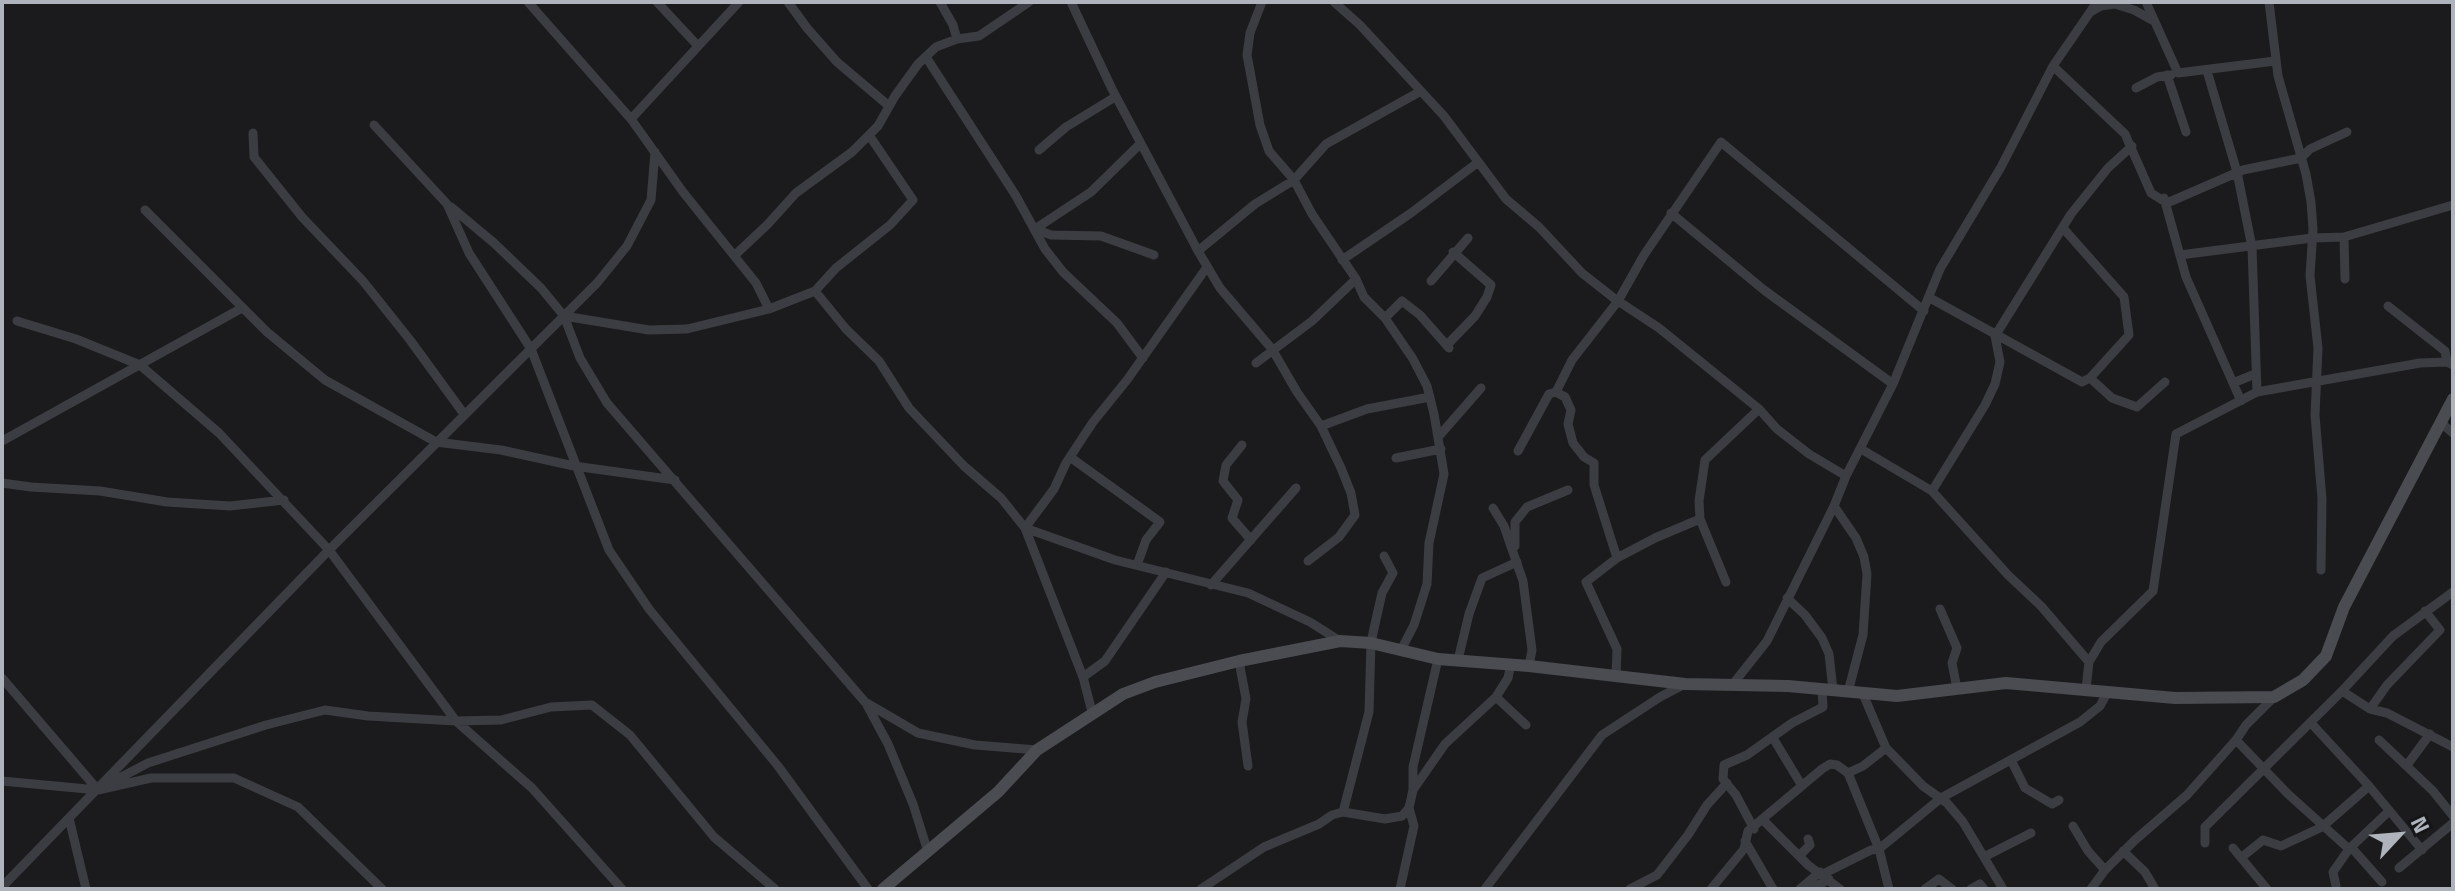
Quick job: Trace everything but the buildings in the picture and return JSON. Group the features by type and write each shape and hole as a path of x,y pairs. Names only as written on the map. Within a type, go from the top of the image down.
{"main road":[{"path":"883,889 998,792 1037,750 1123,694 1155,682 1239,661 1340,641 1371,643 1438,659 1685,684 1827,689 1863,694 1926,694 2006,683 2175,698 2274,697 2303,680 2326,656 2344,607 2453,399"}],"street":[{"path":"528,2 631,119 683,192 756,283 769,309"},
{"path":"657,2 698,46"},
{"path":"631,119 739,2"},
{"path":"788,2 837,62 889,106"},
{"path":"940,2 957,39"},
{"path":"735,255 796,193 852,152 878,126 889,106 936,47 957,39 979,36 1029,2"},
{"path":"1071,2 1115,97 1207,267 1220,288 1272,349 1321,426 1351,493 1355,515 1339,537 1308,561"},
{"path":"1262,2 1250,33 1247,55 1260,125 1269,151 1294,180 1364,297 1385,318 1413,359 1430,397 1439,436 1444,474 1429,543 1427,584 1414,625 1401,650"},
{"path":"1334,2 1360,25 1444,116 1506,199 1539,227 1582,273 1659,328 1809,454 1846,476"},
{"path":"1733,684 1767,641 1893,384 1940,269 2001,167 2053,66 2097,2"},
{"path":"2146,2 2172,74 2186,132"},
{"path":"2269,2 2275,61 2311,202 2310,276 2318,348 2315,415 2322,499 2321,570"},
{"path":"2089,13 2101,6 2115,4 2154,21"},
{"path":"926,57 1045,249 1063,272 1117,323 1143,358"},
{"path":"2136,88 2157,77 2172,74 2275,61"},
{"path":"2053,66 2117,125 2132,146 2151,193 2164,198 2167,203 2237,172 2301,158 2310,149 2347,132"},
{"path":"2207,71 2237,172 2252,247 2257,392"},
{"path":"1198,251 1255,204 1294,180 1326,144 1421,91"},
{"path":"1039,150 1066,127 1115,97"},
{"path":"374,125 447,204 541,288 564,316 580,358 607,403 865,702 888,744 913,804 928,852"},
{"path":"253,133 254,157 302,217 363,281 464,414"},
{"path":"564,316 649,330 687,329 769,309 815,291 836,268 890,225 913,200 869,135"},
{"path":"1556,392 1572,360 1618,301 1671,213 1721,142 1800,211 1924,311"},
{"path":"1035,229 1091,192 1140,144"},
{"path":"1932,491 1995,384 2000,362 1995,336 2063,228 2108,168 2132,146"},
{"path":"2,887 329,550 597,283 627,246 651,200 655,152"},
{"path":"1342,260 1477,163"},
{"path":"2164,198 2186,277 2241,401"},
{"path":"447,204 469,253 531,349 609,550 649,609 778,766 868,889"},
{"path":"2180,255 2312,238 2344,237 2453,205"},
{"path":"145,210 242,308 325,380 436,442 675,480"},
{"path":"1671,213 1757,285 1893,384"},
{"path":"1930,298 2082,382 2090,378 2129,335 2124,297 2063,228"},
{"path":"1035,229 1051,235 1101,236 1154,255"},
{"path":"2344,237 2345,279"},
{"path":"1431,281 1468,238"},
{"path":"1385,318 1402,301 1420,315 1448,346 1475,316 1491,285 1453,252"},
{"path":"1025,528 1054,489 1093,422 1207,267"},
{"path":"1256,363 1312,321 1356,279"},
{"path":"815,291 846,329 879,361 909,408 964,466 1001,498 1025,528 1083,677 1092,712"},
{"path":"2086,689 2089,662 2101,642 2153,591 2176,434 2257,392 2420,363 2450,363 2445,351 2388,306"},
{"path":"2,441 242,308"},
{"path":"17,321 76,339 140,365 219,433 329,550 456,721 532,788 622,889"},
{"path":"2233,383 2255,374"},
{"path":"2090,378 2112,398 2137,407 2165,382"},
{"path":"1439,436 1481,388"},
{"path":"1518,451 1549,394 1556,392 1565,397 1571,410 1568,424 1573,443 1584,457 1594,463 1594,485 1617,558"},
{"path":"1321,426 1367,409 1430,397"},
{"path":"1726,582 1700,519 1699,501 1705,460 1759,409"},
{"path":"2440,422 2453,433"},
{"path":"1242,445 1226,465 1223,481 1238,500 1232,518 1251,540"},
{"path":"1396,458 1441,449"},
{"path":"1861,449 1932,491 2008,575 2041,606 2089,662"},
{"path":"1070,457 1160,522 1146,540 1137,565"},
{"path":"2,483 230,506 284,500"},
{"path":"1211,585 1296,488"},
{"path":"1516,558 1515,522 1527,507 1568,490"},
{"path":"1834,506 1856,538 1867,574 1863,635 1848,692"},
{"path":"1493,508 1504,526 1516,558 1528,611 1532,650 1529,666"},
{"path":"1616,676 1617,649 1586,582 1617,558 1700,519"},
{"path":"1025,528 1115,560 1248,593 1280,606 1340,641"},
{"path":"1343,812 1369,712 1371,643 1382,593 1393,573 1384,556"},
{"path":"1458,660 1482,578 1516,558"},
{"path":"1083,677 1105,661 1166,572"},
{"path":"2205,843 2205,827 2311,723 2393,636 2453,592"},
{"path":"1754,829 1723,779 1724,765 1823,707 1827,689 1829,654 1822,638 1787,598"},
{"path":"1940,609 1957,648 1952,663 1957,689"},
{"path":"2370,709 2387,685 2440,630 2425,611"},
{"path":"1400,889 1414,826 1409,808 1413,767 1438,659"},
{"path":"1239,661 1246,699 1242,722 1248,766"},
{"path":"1413,790 1445,744 1496,697 1508,678 1511,664"},
{"path":"2,678 98,790"},
{"path":"1485,889 1602,735 1685,684"},
{"path":"2342,691 2370,709 2387,713 2453,747"},
{"path":"1800,889 1871,850 1879,849 1941,798 2080,722 2100,706 2107,693"},
{"path":"1863,694 1886,748 1963,822 2003,889"},
{"path":"1496,697 1526,725"},
{"path":"2091,889 2123,851 2187,795 2274,697"},
{"path":"865,702 918,733 975,745 1037,750"},
{"path":"98,790 148,763 266,725 325,710 456,721 501,720 551,707 592,705 630,735 714,837 775,889"},
{"path":"2311,723 2422,850"},
{"path":"2407,765 2430,734"},
{"path":"1773,738 1802,786"},
{"path":"2236,740 2322,827 2350,848 2382,882"},
{"path":"2379,740 2433,791 2453,816"},
{"path":"1848,773 1886,748"},
{"path":"2011,760 2025,788 2052,804 2059,800"},
{"path":"1711,889 1744,849 1748,831 1830,764 1842,766 1848,773 1879,849 1889,889"},
{"path":"2,781 98,790 151,778 234,778 298,807 382,889"},
{"path":"1630,889 1657,875 1707,805 1727,783"},
{"path":"2242,857 2263,840 2281,846 2322,827 2369,786"},
{"path":"1201,889 1264,847 1343,812 1385,819 1402,816 1409,808"},
{"path":"2336,886 2333,872 2350,848 2388,812"},
{"path":"69,818 86,889"},
{"path":"1764,821 1799,856 1840,889"},
{"path":"2399,868 2453,823"},
{"path":"2073,826 2088,851 2105,870"},
{"path":"1984,857 2031,833"},
{"path":"1799,856 1810,845 1808,839"},
{"path":"1745,841 1773,889"},
{"path":"2233,848 2267,889"},
{"path":"2123,851 2145,872 2155,889"},
{"path":"1812,889 1824,875"},
{"path":"1925,889 1939,879 1952,889"},
{"path":"1971,889 1980,884 1984,889"}]}
